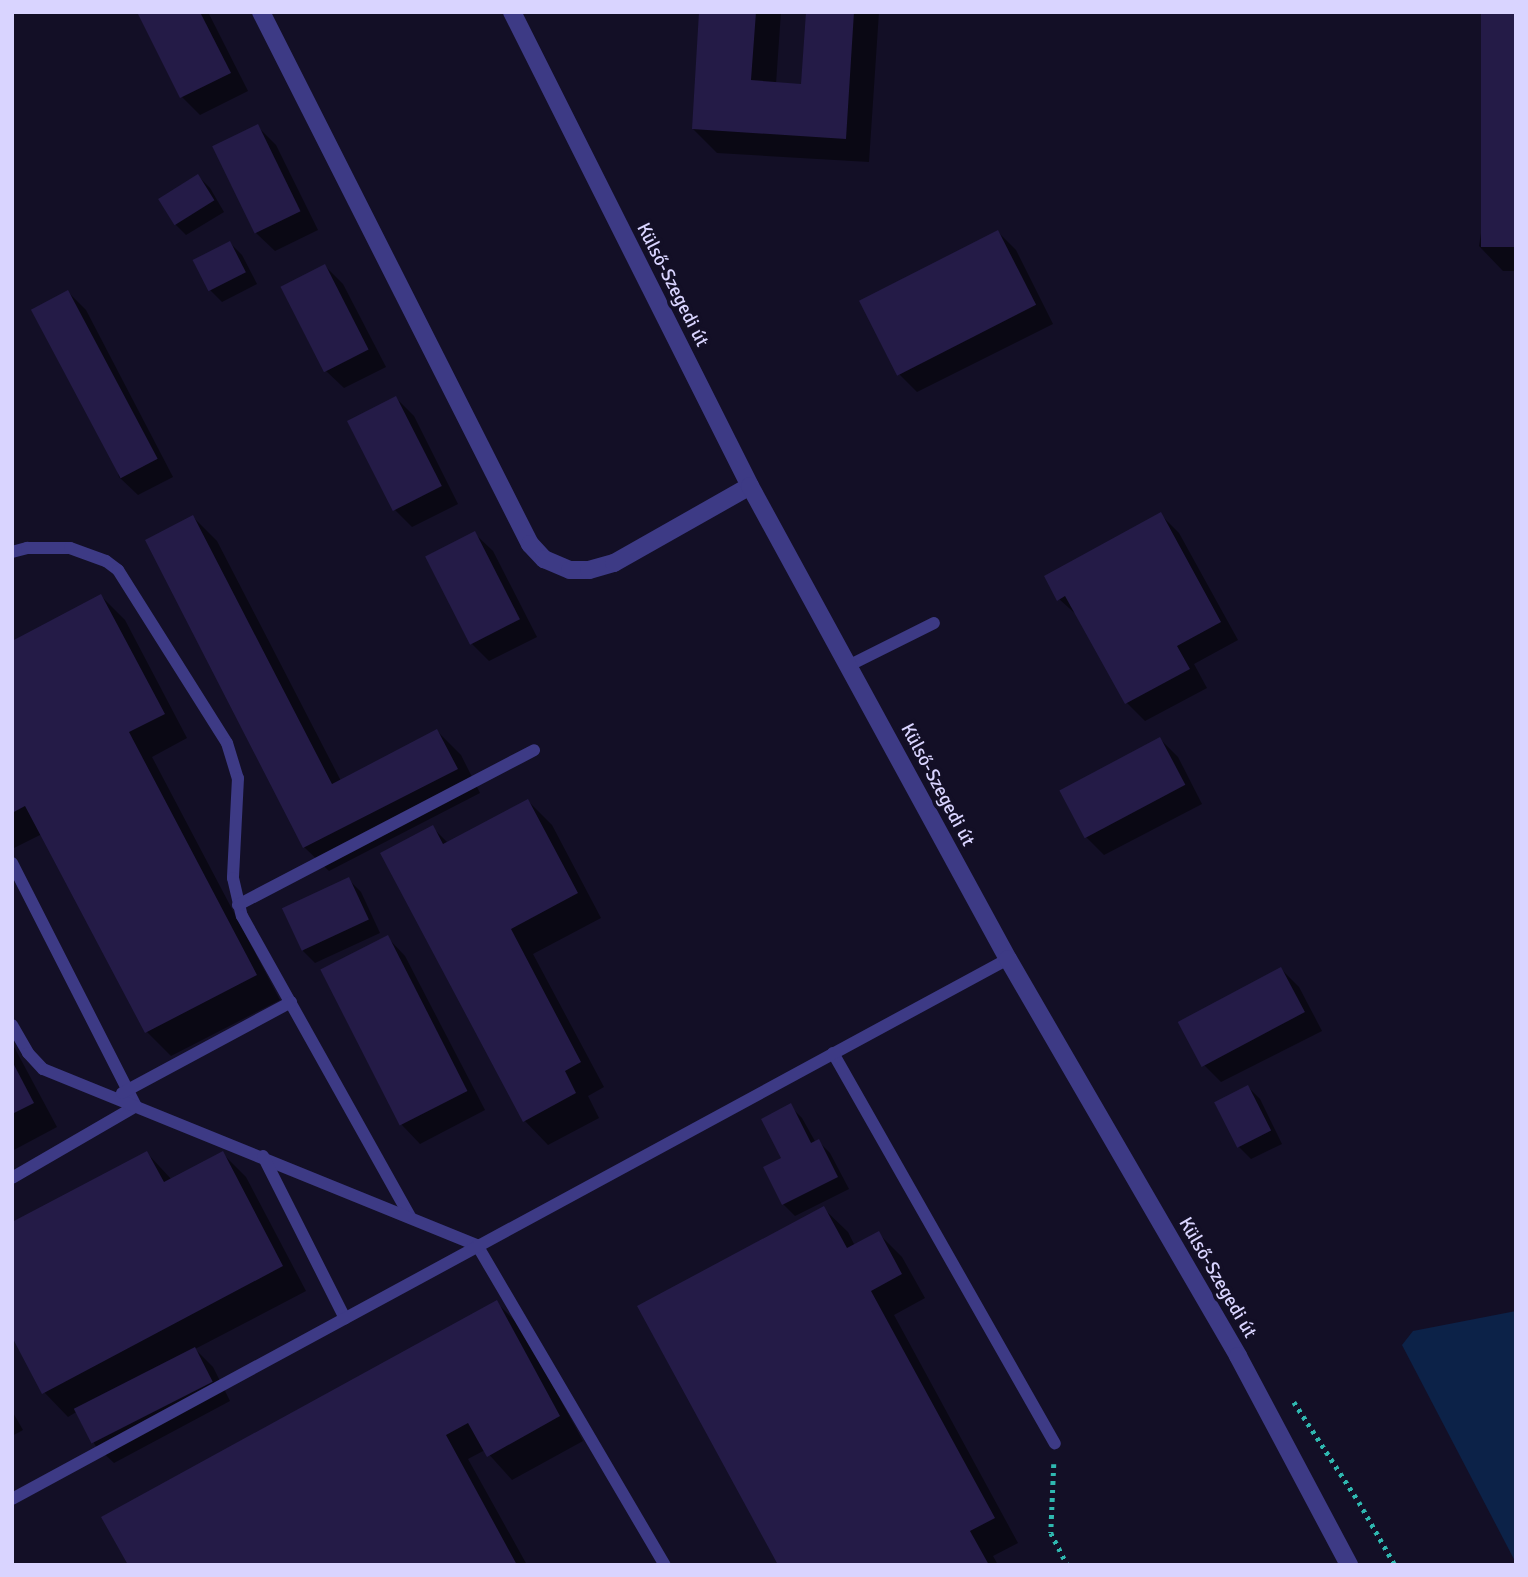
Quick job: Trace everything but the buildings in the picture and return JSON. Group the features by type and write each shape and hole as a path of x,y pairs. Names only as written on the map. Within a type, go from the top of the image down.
{"street":[{"path":"261,12 530,544 544,559 570,570 589,570 614,563 750,486"},
{"name":"Külső-Szegedi út","path":"512,12 750,486 1008,959 1238,1356 1349,1565"}],"lane":[{"path":"12,552 48,547 87,552 106,561 127,582 227,743 238,778 233,878 238,905 411,1218"},
{"path":"848,666 934,623"},
{"path":"238,905 534,750"},
{"path":"12,863 136,1106"},
{"path":"12,1499 1008,959"},
{"path":"114,1098 291,1002"},
{"path":"12,1025 28,1053 43,1069 477,1245 665,1565"},
{"path":"833,1053 1055,1443"},
{"path":"12,1178 136,1106"},
{"path":"263,1156 345,1318"}],"path":[{"path":"1288,1393 1359,1502 1395,1565"},
{"path":"1055,1443 1051,1532 1067,1565"}],"water":[{"path":"1516,1311 1516,1563 1402,1345 1413,1331"}]}
